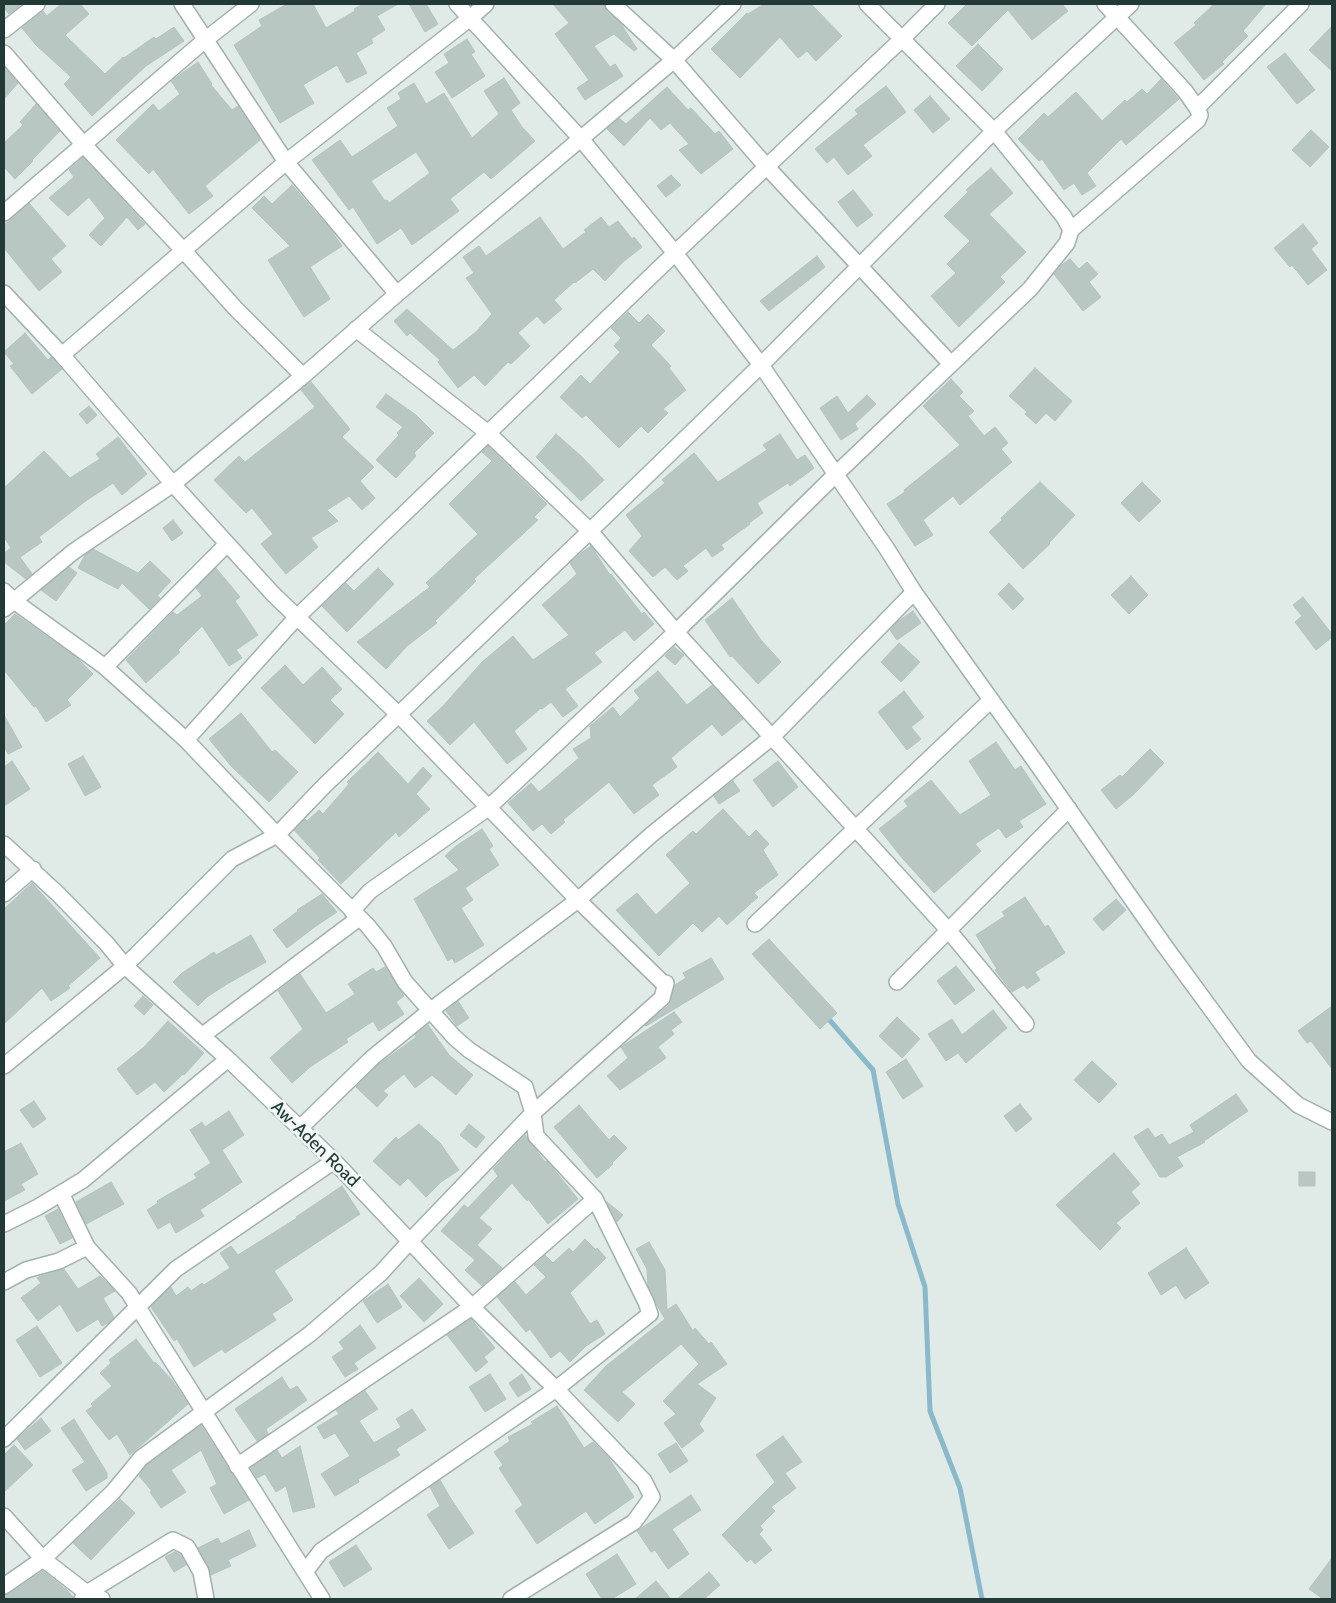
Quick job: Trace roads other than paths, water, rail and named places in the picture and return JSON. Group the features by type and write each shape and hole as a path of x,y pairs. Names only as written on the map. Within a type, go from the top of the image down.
{"street":[{"path":"4,30 37,4"},
{"path":"182,4 286,162 397,294"},
{"path":"4,213 205,40 251,4"},
{"path":"456,4 581,139 675,253 760,365 887,549 914,592 1164,945 1249,1061 1298,1105 1332,1122"},
{"path":"62,355 286,162 486,4"},
{"path":"613,4 674,60 766,166 951,364"},
{"path":"305,1572 321,1551 556,1389 650,1314 646,1302 595,1199 536,1136 533,1113 525,1087 469,1050 454,1037 405,982 384,946 186,740 105,667 7,600 73,552 173,484 304,376 356,329 674,60 732,4"},
{"path":"867,4 994,131 1064,216 1071,230"},
{"path":"186,740 296,618 937,4"},
{"path":"203,1035 356,915 370,891 488,808 676,632 835,475 1030,289 1067,243 1071,230 1198,120 1200,115 1186,91 1105,4"},
{"path":"4,1066 125,966 232,859 277,835 325,784 399,715 760,365 994,131 1131,4"},
{"path":"1197,108 1301,4"},
{"path":"4,53 84,145 235,308 304,376"},
{"path":"4,293 62,355 173,484 296,618 399,715 578,900 663,983 666,983 662,998 533,1113 381,1273 310,1334 141,1458 113,1492 43,1559 4,1586"},
{"path":"356,329 488,433 590,531 676,632 948,931 1026,1024"},
{"path":"105,667 227,544"},
{"path":"300,1128 372,1058 431,1010 578,900 650,835 772,737 914,592"},
{"path":"755,924 992,700"},
{"path":"897,982 1069,809"},
{"name":"Aw-Aden Road","path":"4,844 33,869 101,938 125,966 203,1035 334,1161 472,1306 556,1389 644,1481 652,1497 634,1522 511,1599"},
{"path":"4,894 33,869"},
{"path":"4,1224 83,1180 228,1059"},
{"path":"4,1439 176,1269 334,1161"},
{"path":"61,1193 87,1247 124,1287 322,1599"},
{"path":"237,1466 472,1306 595,1199"},
{"path":"4,1282 26,1270 59,1261 87,1247"},
{"path":"4,1516 43,1559 84,1596 102,1599"},
{"path":"84,1596 173,1540 187,1547 201,1572 206,1599"}],"waterway":[{"path":"826,1016 873,1070 898,1204 925,1287 930,1411 960,1488 982,1599"}]}
